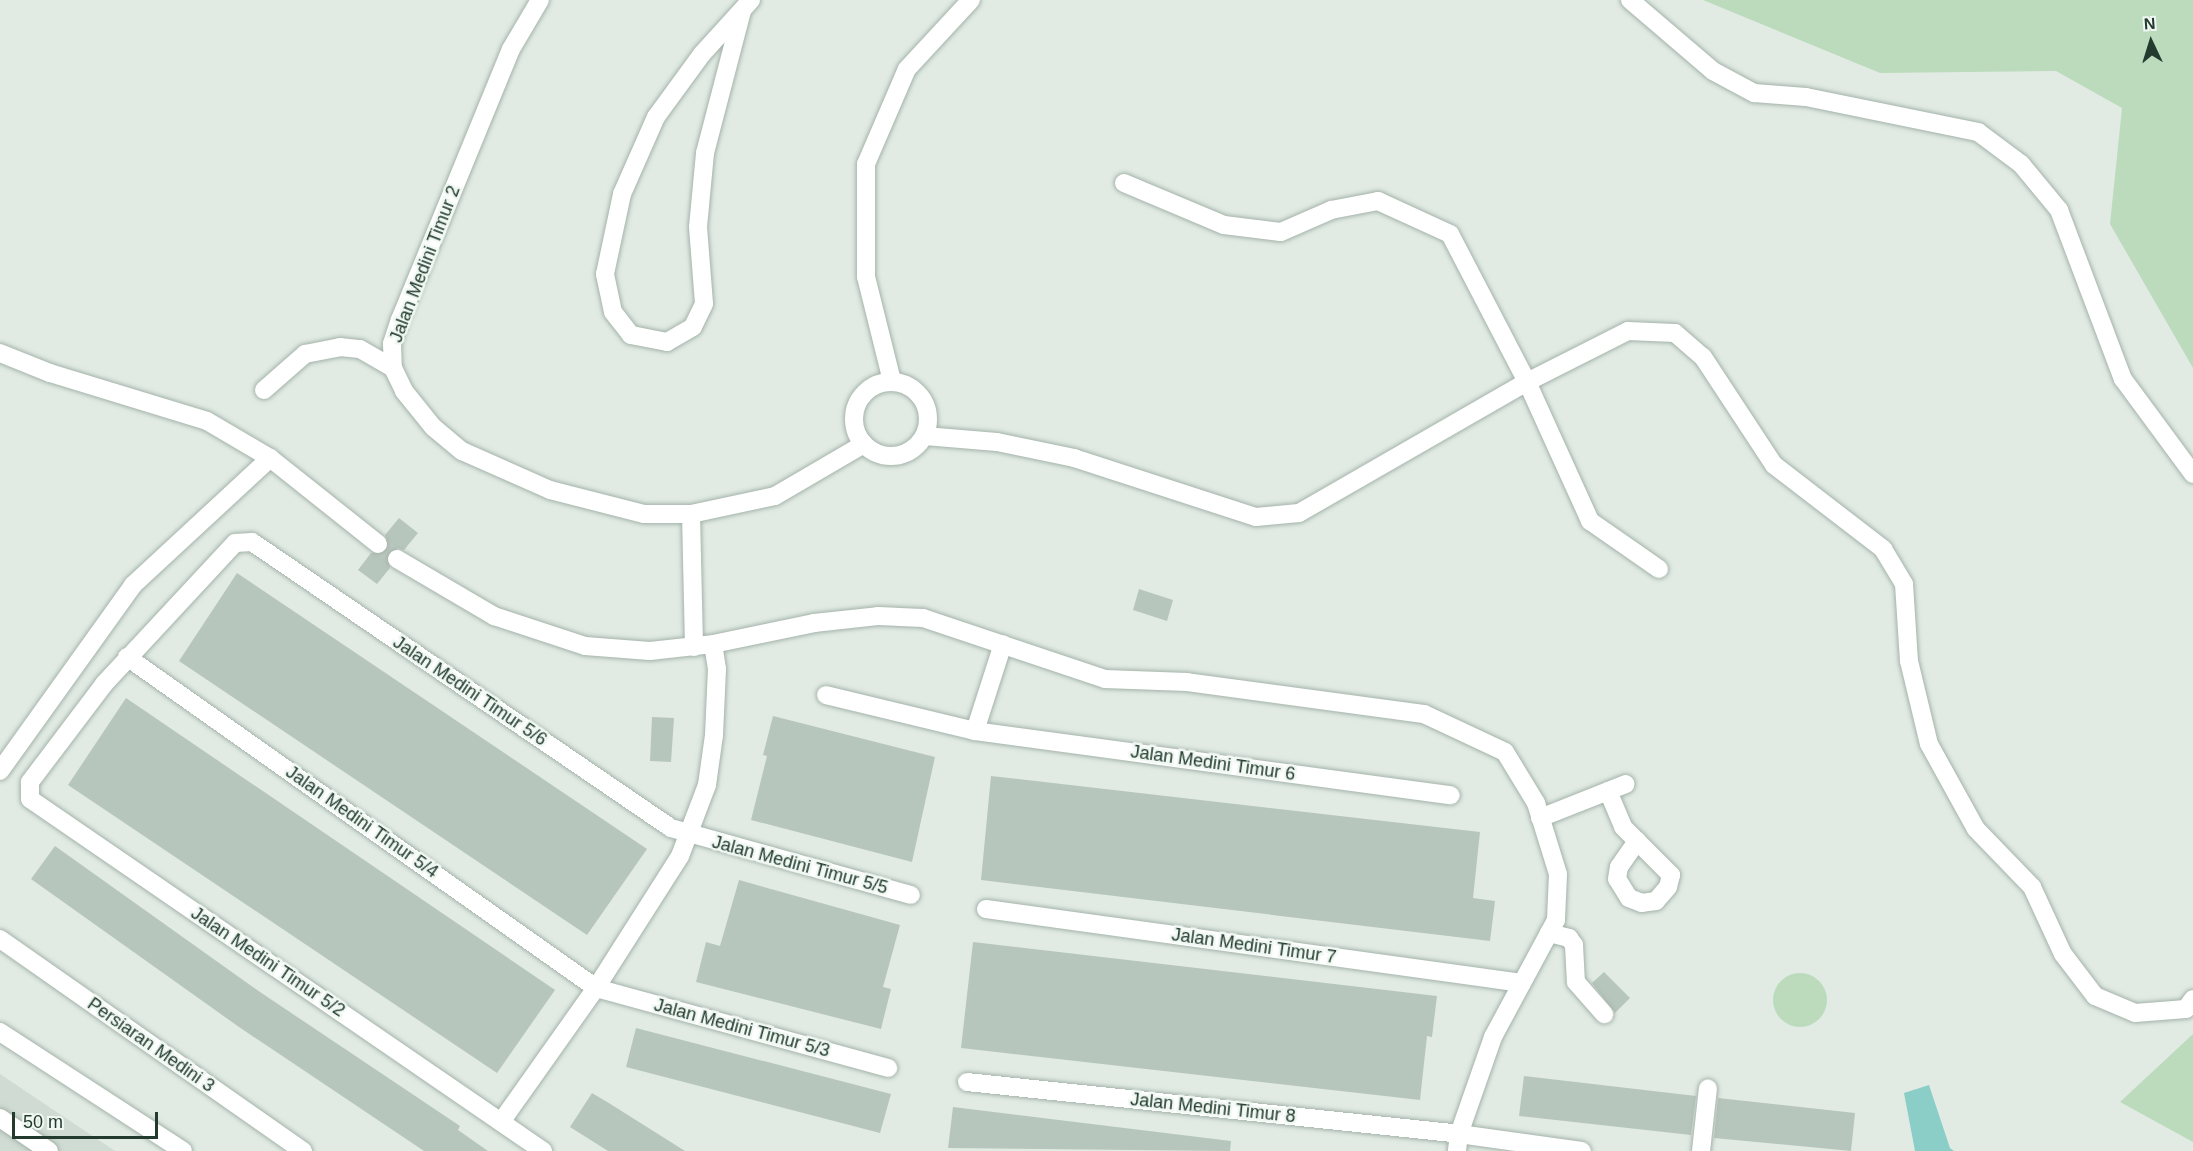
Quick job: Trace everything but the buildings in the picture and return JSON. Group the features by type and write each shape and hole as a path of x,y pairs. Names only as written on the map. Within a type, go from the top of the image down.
{"street":[{"name":"Jalan Medini Timur 2","path":"540,0 511,49 400,319 392,344 393,368 404,391 433,426 462,452 550,490 644,514 691,514 775,496 864,444"},
{"path":"892,381 866,277 866,164 907,69 971,0"},
{"path":"1630,0 1713,71 1754,93 1806,97 1978,132 2021,164 2059,210 2123,379 2193,474"},
{"path":"747,5 705,153 698,227 704,304 693,327 667,342 631,335 613,312 605,274 622,194 656,117 702,54 747,5"},
{"path":"1124,183 1224,225 1281,232 1331,210 1378,201 1450,234 1527,382 1590,521 1659,569"},
{"path":"925,436 997,442 1074,458 1256,517 1299,513 1527,382 1628,331 1675,333 1703,357 1774,465 1883,549 1904,584 1909,661 1929,744 1976,829 2032,887 2063,954 2095,996 2135,1013 2186,1009 2193,999"},
{"path":"264,390 305,354 340,347 360,349 393,368"},
{"path":"0,353 50,373 207,422 270,458 378,544"},
{"path":"892,381 920,393 929,422 925,436 913,450 896,456 878,454 864,444 855,425 857,403 866,392 892,381"},
{"path":"0,771 133,585 270,458"},
{"path":"691,514 694,647"},
{"name":"Jalan Medini Timur 5/6","path":"127,657 235,543 252,542 671,828 690,834"},
{"path":"397,559 494,616 585,646 650,651 713,644 814,623 878,616 923,618 1105,679 1187,682 1424,714 1505,752 1536,803 1558,874 1556,920 1493,1037 1458,1143"},
{"path":"501,1122 596,988 680,856 690,834 707,785 714,735 717,669 713,644"},
{"path":"975,731 1003,644"},
{"name":"Jalan Medini Timur 5/2","path":"127,657 30,782 27,790 35,803 543,1151"},
{"name":"Jalan Medini Timur 5/4","path":"127,657 596,988"},
{"name":"Jalan Medini Timur 6","path":"826,695 975,731 1451,795"},
{"path":"1540,818 1626,784"},
{"path":"1608,791 1623,827 1637,842"},
{"name":"Jalan Medini Timur 5/5","path":"690,834 910,895"},
{"name":"Jalan Medini Timur 7","path":"986,909 1522,983"},
{"path":"1549,933 1569,938 1574,945 1576,982 1604,1014"},
{"name":"Persiaran Medini 3","path":"0,939 303,1151"},
{"name":"Jalan Medini Timur 5/3","path":"596,988 888,1068"},
{"path":"0,1032 183,1151"},
{"name":"Jalan Medini Timur 8","path":"967,1082 1458,1143 1582,1151"},
{"path":"1701,1151 1708,1088"},
{"path":"0,1118 49,1151"}],"shaded area":[{"path":"0,1074 115,1151 0,1151"}],"green space":[{"path":"1703,0 2193,0 2193,368 2110,224 2122,108 2056,71 1880,73"},
{"path":"1800,973 1810,975 1819,981 1825,990 1827,1000 1825,1010 1819,1019 1810,1025 1800,1027 1790,1025 1781,1019 1775,1010 1773,1000 1775,990 1781,981 1790,975"},
{"path":"2193,1034 2193,1142 2120,1102"}],"water":[{"path":"1929,1085 1950,1148 1954,1151 1915,1151 1904,1093"}],"tunnel":[{"path":"378,544 397,559"}]}
